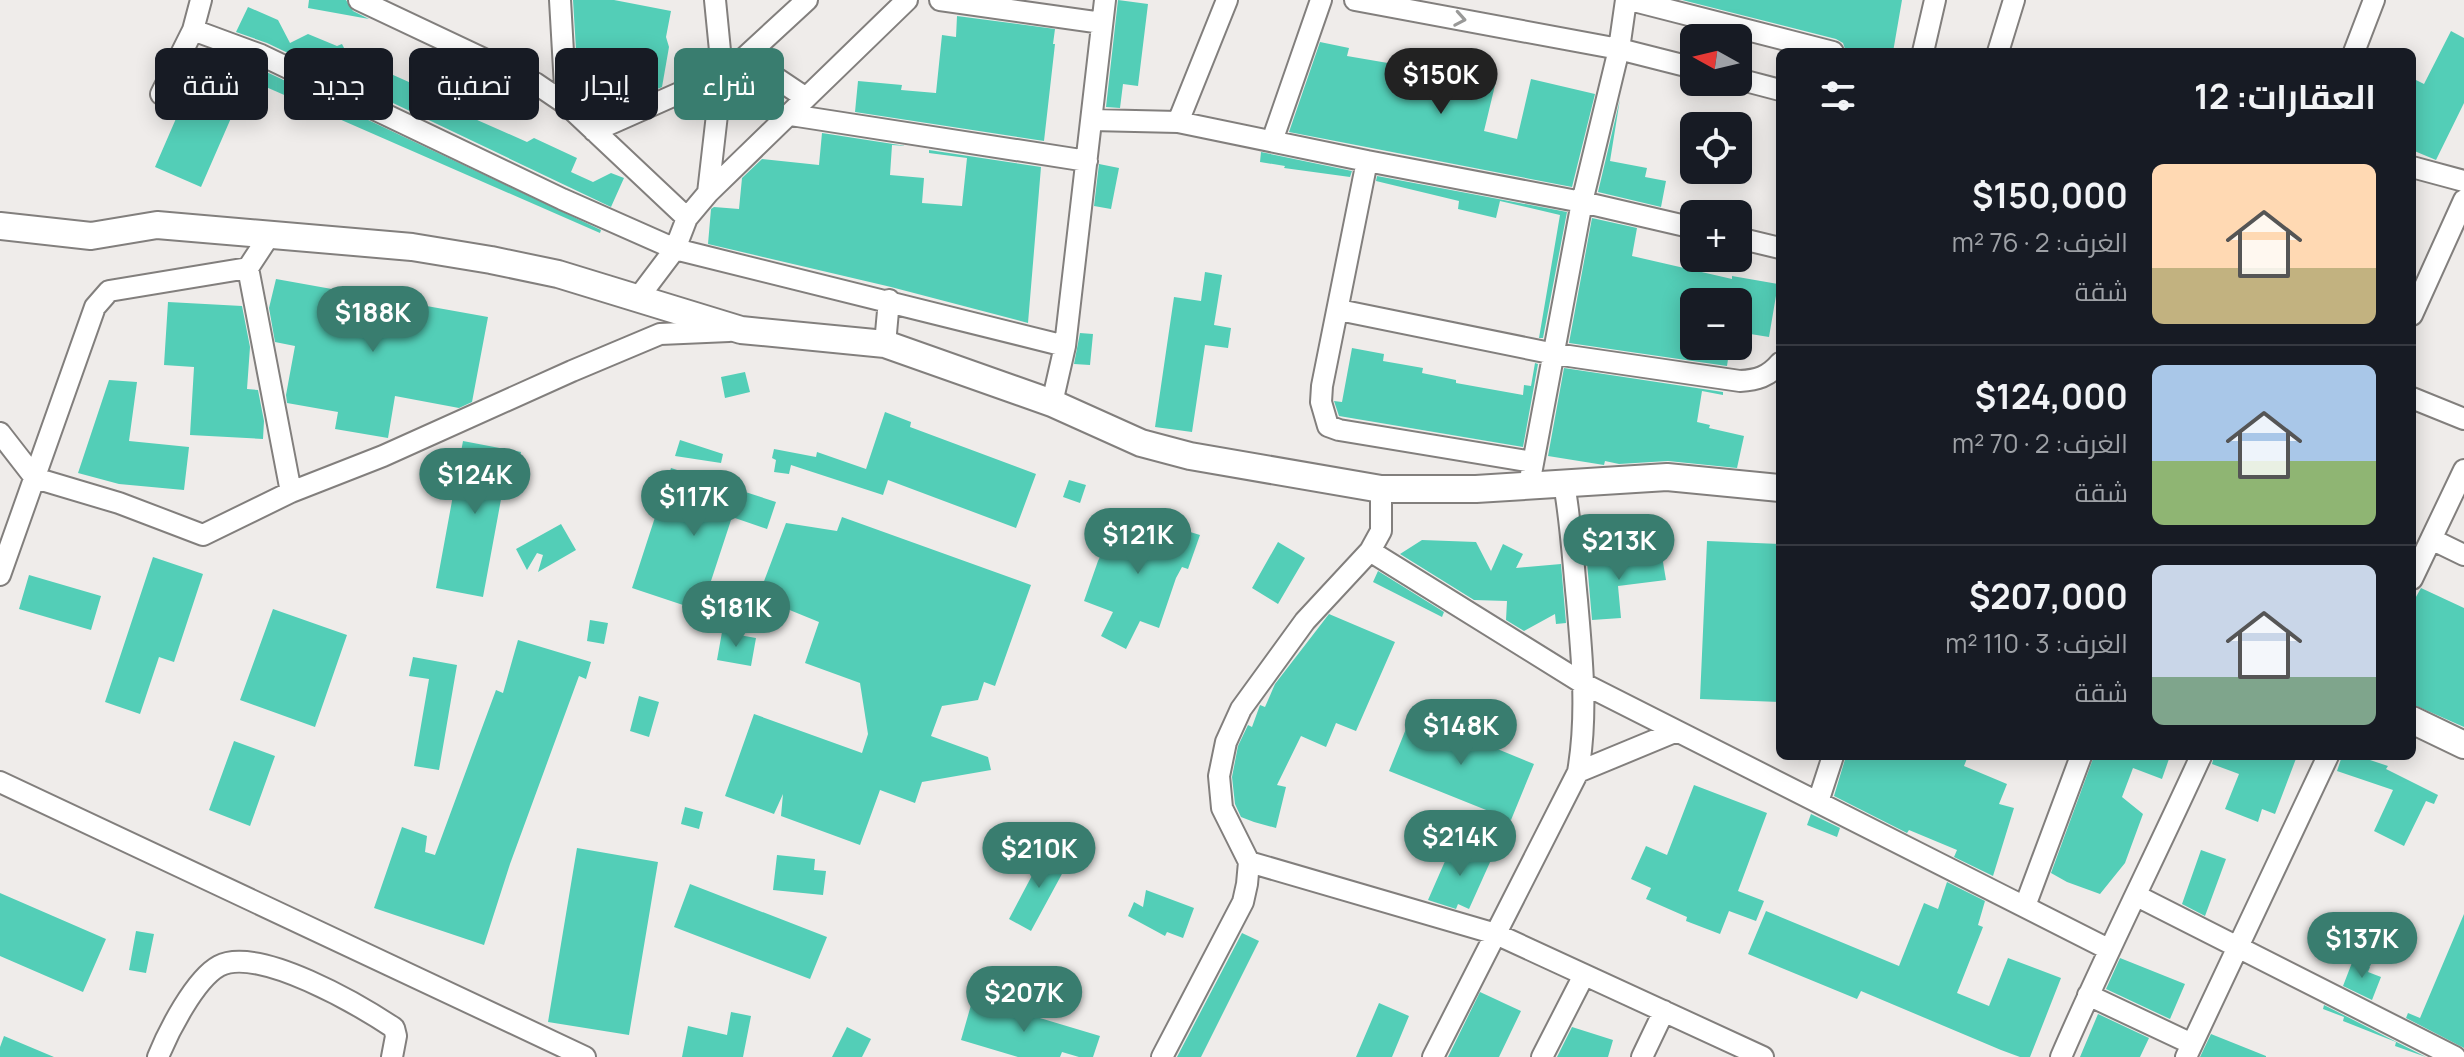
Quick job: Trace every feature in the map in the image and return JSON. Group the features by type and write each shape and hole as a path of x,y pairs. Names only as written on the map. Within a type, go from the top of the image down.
{"main road":[{"path":"0,226 91,236 157,225 412,247 491,260 558,274 741,330 885,344 1052,403 1141,443 1190,456 1381,489 1476,489 1531,474 1564,484 1667,477 1776,488"},
{"path":"2416,722 2464,745"}],"street":[{"path":"184,48 193,30 201,0"},
{"path":"359,0 535,83 555,97"},
{"path":"560,0 563,48"},
{"path":"715,0 720,48"},
{"path":"755,48 807,0"},
{"path":"638,298 675,249 687,218 708,193 907,0"},
{"path":"940,0 1102,23"},
{"path":"1052,403 1065,346 1105,0"},
{"path":"1178,122 1227,0"},
{"path":"1272,141 1321,0"},
{"path":"1355,0 1619,49 1680,64"},
{"path":"1367,161 1322,386 1321,402 1328,426 1531,474 1582,202 1628,0 1817,48"},
{"path":"1924,48 1935,0"},
{"path":"1999,48 2014,0"},
{"path":"2356,48 2374,0"},
{"path":"193,30 261,55 562,199 675,249 1065,346"},
{"path":"784,83 806,98"},
{"path":"1752,83 1776,89"},
{"path":"594,131 674,95"},
{"path":"791,115 1087,161"},
{"path":"583,120 687,218"},
{"path":"708,193 716,120"},
{"path":"1092,120 1178,122 1582,202 1680,225"},
{"path":"2416,168 2464,181"},
{"path":"2416,306 2464,200"},
{"path":"271,233 248,268 291,492"},
{"path":"1752,241 1776,247"},
{"path":"0,575 95,307 109,291 248,268"},
{"path":"885,344 889,300"},
{"path":"1339,310 1555,354 1740,381 1759,379 1776,368"},
{"path":"0,433 35,478 119,503 203,535 291,492 383,456 660,334 741,330"},
{"path":"2416,400 2464,419"},
{"path":"2416,571 2464,470"},
{"path":"1433,1057 1578,772 1583,743 1584,684 1564,484"},
{"path":"1162,1057 1243,902 1247,884 1249,862 1222,808 1219,776 1226,742 1241,709 1305,621 1370,551 1381,531 1381,489"},
{"path":"2431,539 2464,555"},
{"path":"1370,551 1584,684 2108,949"},
{"path":"1578,772 1677,731"},
{"path":"1818,802 1832,760"},
{"path":"2025,906 2080,760"},
{"path":"2061,1057 2108,949 2137,896 2199,760"},
{"path":"2088,995 2189,1050 2326,760"},
{"path":"0,782 585,1057"},
{"path":"1249,862 1496,934 1763,1057"},
{"path":"2137,896 2455,1057"},
{"path":"158,1057 198,985 219,966 249,962 290,972 373,1014 394,1028 396,1036 392,1057"},
{"path":"1542,1057 1584,975"},
{"path":"1642,1057 1664,1011"}],"building":[{"path":"309,0 346,0 353,11 369,19 308,8"},
{"path":"573,0 614,0 671,11 666,37 669,47 662,87 658,89 658,48 576,48"},
{"path":"1118,0 1148,4 1138,86 1123,84 1120,108 1106,107"},
{"path":"1682,0 1902,0 1894,48 1845,48 1836,39"},
{"path":"248,7 278,20 290,43 308,34 337,46 342,44 344,48 284,48 284,51 236,32"},
{"path":"957,16 1055,29 1044,141 855,112 858,81 902,85 901,90 936,93 942,35 956,37"},
{"path":"2451,31 2464,38 2464,103 2436,160 2416,152 2416,80 2424,84"},
{"path":"1320,42 1349,48 1347,56 1417,68 1418,64 1455,71 1456,67 1497,77 1484,131 1517,139 1531,79 1595,94 1572,187 1289,132"},
{"path":"268,73 284,80 284,95 268,88"},
{"path":"393,75 409,82 409,111 393,103"},
{"path":"1620,99 1610,161 1647,168 1645,177 1666,181 1661,207 1598,192"},
{"path":"175,120 230,120 201,187 155,167"},
{"path":"342,120 368,120 601,230 600,233"},
{"path":"429,120 477,120 527,142 534,138 577,158 571,172 593,182 611,173 624,178 611,207"},
{"path":"822,133 906,146 892,145 890,175 924,178 922,203 962,206 967,158 929,153 929,150 1041,167 1028,323 708,244 711,209 739,209 742,178 762,159 819,165"},
{"path":"1261,152 1352,171 1350,177 1284,168 1260,162"},
{"path":"1099,164 1119,168 1111,209 1094,206"},
{"path":"1377,176 1567,212 1543,338 1539,338 1560,215 1500,201 1496,218 1458,209 1459,201 1376,181"},
{"path":"1592,218 1637,228 1632,256 1680,267 1680,272 1702,272 1776,284 1769,337 1752,334 1752,288 1680,288 1680,359 1569,343"},
{"path":"1205,272 1222,275 1214,325 1231,328 1228,348 1205,345 1192,432 1155,427 1174,297 1201,301"},
{"path":"276,279 488,317 472,402 459,408 395,396 388,438 335,429 338,412 287,403 295,346 275,342 269,308"},
{"path":"168,302 242,306 250,347 247,389 258,390 264,421 263,439 190,435 194,367 164,365"},
{"path":"1080,333 1093,334 1090,365 1074,364"},
{"path":"1352,348 1384,354 1383,361 1423,368 1422,373 1456,380 1456,383 1523,395 1524,385 1531,386 1535,363 1538,364 1523,447 1339,416 1334,401 1342,402"},
{"path":"1686,360 1728,360 1727,366"},
{"path":"1564,368 1723,392 1723,395 1702,391 1697,422 1744,436 1737,468 1668,461 1619,464 1605,461 1604,465 1548,456"},
{"path":"745,372 750,392 725,398 721,377"},
{"path":"109,380 137,382 129,441 189,447 184,490 119,484 78,473"},
{"path":"885,412 911,422 910,427 1036,474 1016,528 888,480 883,495 791,465 789,474 774,472 774,449 816,457 817,452 866,469"},
{"path":"680,440 723,454 721,463 675,456"},
{"path":"463,441 521,452 512,496 502,494 483,597 436,588"},
{"path":"671,468 776,502 767,529 732,517 710,584 722,588 713,615 632,588"},
{"path":"1069,480 1086,485 1080,503 1063,497"},
{"path":"1121,514 1173,540 1177,528 1200,535 1188,569 1182,567 1176,578 1159,628 1140,621 1126,649 1101,636 1113,612 1084,601 1098,561"},
{"path":"842,517 1031,585 995,686 984,682 978,700 942,706 931,736 988,757 991,770 922,782 915,803 880,790 860,845 781,816 783,794 774,814 725,796 754,714 862,753 868,734 860,683 805,663 819,622 758,597 786,523 837,531"},
{"path":"561,524 576,550 538,572 543,555 537,553 527,570 516,549"},
{"path":"1422,540 1476,542 1491,571 1503,544 1523,554 1516,568 1561,564 1566,623 1556,624 1555,614 1524,631 1506,620 1507,601 1474,600 1400,554"},
{"path":"1707,541 1776,544 1776,702 1700,699"},
{"path":"1278,542 1305,558 1278,604 1252,588"},
{"path":"1662,556 1666,580 1618,586 1621,618 1592,620 1587,562"},
{"path":"153,557 203,574 174,662 159,657 140,714 105,702"},
{"path":"1378,571 1444,612 1442,617 1373,582"},
{"path":"29,575 101,596 91,630 19,609"},
{"path":"2421,588 2464,608 2464,727 2416,706 2416,597"},
{"path":"273,609 347,635 315,727 240,700"},
{"path":"1329,614 1395,642 1356,731 1336,723 1326,747 1301,736 1277,785 1286,787 1276,828 1241,817 1235,804 1232,777 1238,746 1248,725 1252,727 1260,705 1265,707 1275,684"},
{"path":"590,620 608,623 604,644 587,641"},
{"path":"722,632 756,638 751,666 717,660"},
{"path":"518,640 591,662 586,679 579,676 510,864 484,945 374,908 402,827 427,836 425,852 435,855 496,690 503,693"},
{"path":"413,657 457,665 439,770 414,766 429,679 409,676"},
{"path":"639,696 659,702 649,737 630,731"},
{"path":"1412,714 1534,764 1511,820 1389,771"},
{"path":"234,741 275,756 250,826 209,810"},
{"path":"1845,760 1966,760 1964,766 2007,784 1999,804 2014,808 1993,876 1954,857 1957,850 1909,830 1907,833 1834,796"},
{"path":"2093,760 2169,760 2162,779 2133,768 2122,797 2143,814 2125,863 2100,894 2051,873"},
{"path":"2213,760 2295,760 2275,814 2262,809 2258,822 2225,809 2239,774 2212,764"},
{"path":"2341,760 2370,760 2388,766 2386,769 2438,795 2434,804 2426,801 2404,846 2374,831 2393,790 2337,771"},
{"path":"1694,785 1767,813 1738,891 1764,901 1756,921 1729,911 1720,934 1686,921 1687,917 1646,899 1651,888 1631,879 1646,846 1667,855"},
{"path":"685,807 703,812 699,829 681,824"},
{"path":"1811,814 1840,828 1837,837 1807,825"},
{"path":"1453,843 1491,860 1469,909 1458,904 1456,909 1428,900"},
{"path":"577,848 658,862 629,1035 548,1022"},
{"path":"1046,849 1069,861 1031,931 1009,919"},
{"path":"2201,850 2226,859 2205,916 2182,904"},
{"path":"777,855 815,859 814,870 826,871 823,895 773,890"},
{"path":"1947,882 1985,901 1978,925 1983,927 1957,993 1989,1006 2008,958 2061,978 2030,1057 2001,1050 1861,991 1857,999 1748,954 1766,911 1899,966 1924,903 1938,909"},
{"path":"690,884 827,937 810,979 674,927"},
{"path":"1146,890 1194,908 1183,938 1167,932 1165,936 1128,916 1134,902 1143,907"},
{"path":"0,893 106,939 83,992 0,956"},
{"path":"2464,914 2464,1048 2406,1018 2408,1013 2420,1018"},
{"path":"136,931 154,934 146,973 129,970"},
{"path":"1242,933 1259,941 1201,1057 1177,1057"},
{"path":"2120,958 2185,984 2170,1019 2106,989"},
{"path":"2353,960 2370,967 2368,972 2381,977 2372,1000 2343,986"},
{"path":"1480,992 1521,1011 1499,1057 1448,1057"},
{"path":"973,998 1100,1036 1093,1057 1062,1052 1060,1057 1018,1057 961,1040"},
{"path":"1379,1003 1409,1016 1392,1057 1356,1057"},
{"path":"2324,1005 2426,1057 2343,1021 2344,1017 2323,1009"},
{"path":"731,1012 751,1016 743,1057 682,1057 688,1026 727,1035"},
{"path":"2098,1014 2149,1038 2140,1057 2080,1057"},
{"path":"847,1027 871,1039 862,1057 832,1057"},
{"path":"1572,1027 1613,1040 1608,1057 1557,1057"},
{"path":"2211,1034 2266,1056 2266,1057 2200,1057"},
{"path":"4,1036 54,1057 0,1057"}]}
